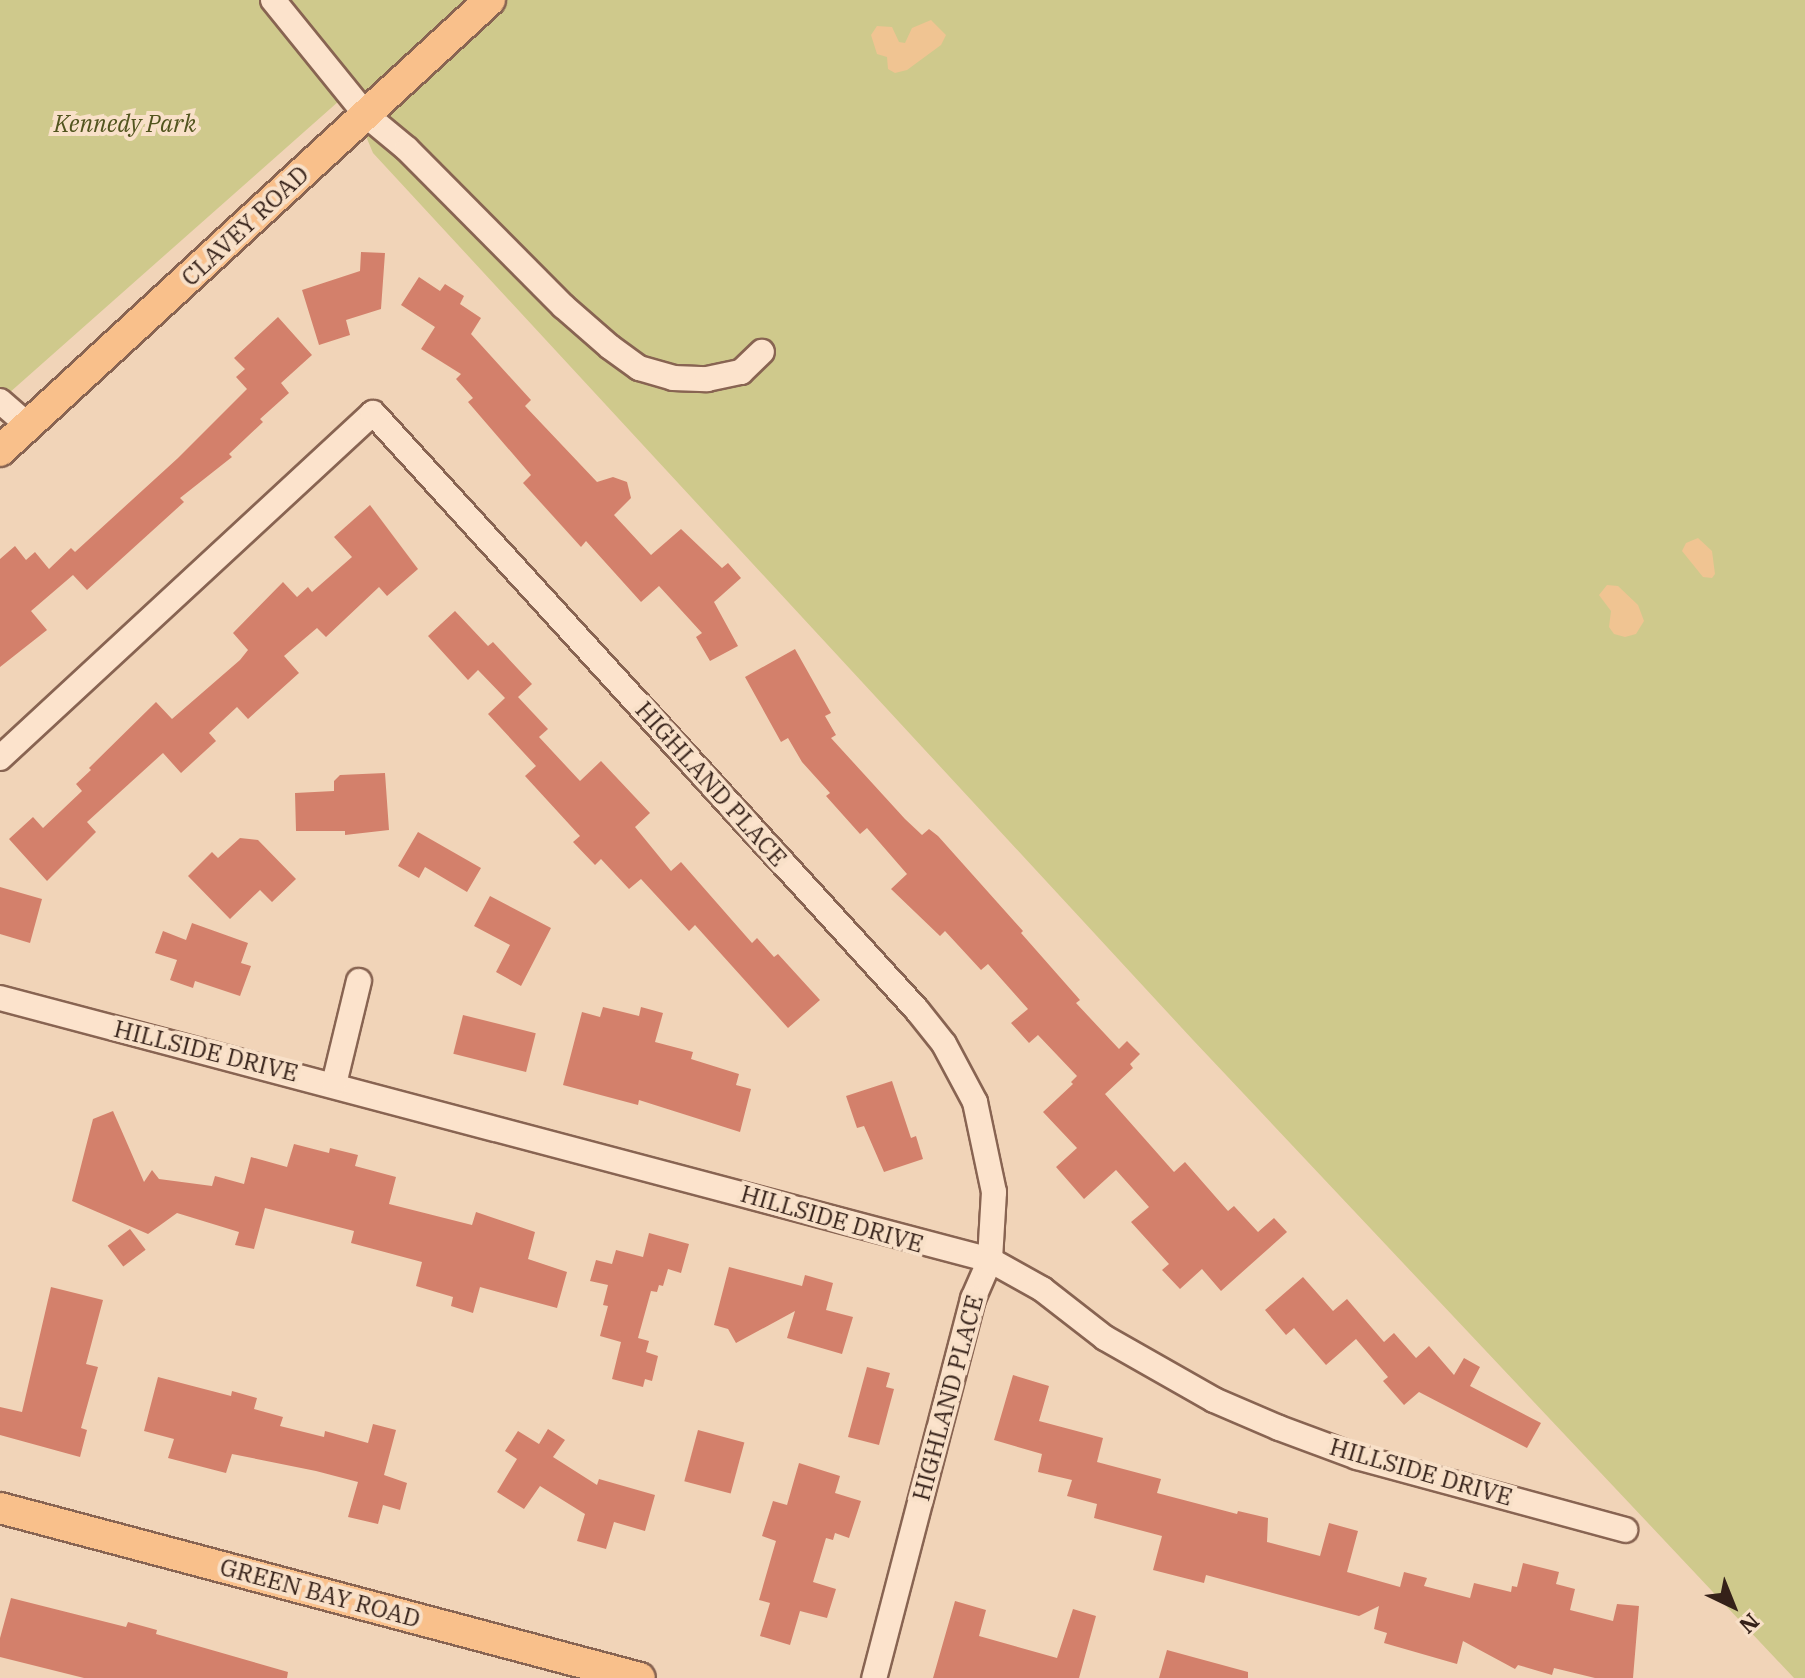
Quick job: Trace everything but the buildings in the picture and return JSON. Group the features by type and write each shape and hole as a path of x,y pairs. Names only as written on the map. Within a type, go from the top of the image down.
{"main road":[{"name":"CLAVEY ROAD","path":"0,451 490,0"},
{"name":"GREEN BAY ROAD","path":"0,1508 640,1678"}],"street":[{"path":"273,0 366,115 407,149 563,306 639,368 673,378 707,379 741,372 762,352"},
{"path":"0,401 28,425"},
{"name":"HIGHLAND PLACE","path":"0,758 373,413 944,1044 975,1102 988,1151 994,1192 990,1260 973,1299 874,1678"},
{"path":"334,1084 359,981"},
{"name":"HILLSIDE DRIVE","path":"0,998 990,1260 1042,1289 1105,1338 1214,1400 1279,1428 1357,1457 1625,1530"}],"green space":[{"name":"Kennedy Park","path":"0,0 1805,0 1805,1678 1794,1678 1193,1040 373,153 348,93 0,401"}],"sand":[{"path":"931,20 946,35 941,45 907,70 895,73 888,69 887,57 877,54 871,35 877,26 892,27 899,42 905,43 912,28"},
{"path":"1698,538 1712,551 1715,574 1712,578 1703,577 1682,551 1686,543"},
{"path":"1607,585 1618,586 1638,605 1644,621 1636,634 1625,637 1614,634 1609,627 1611,611 1599,595"}]}
